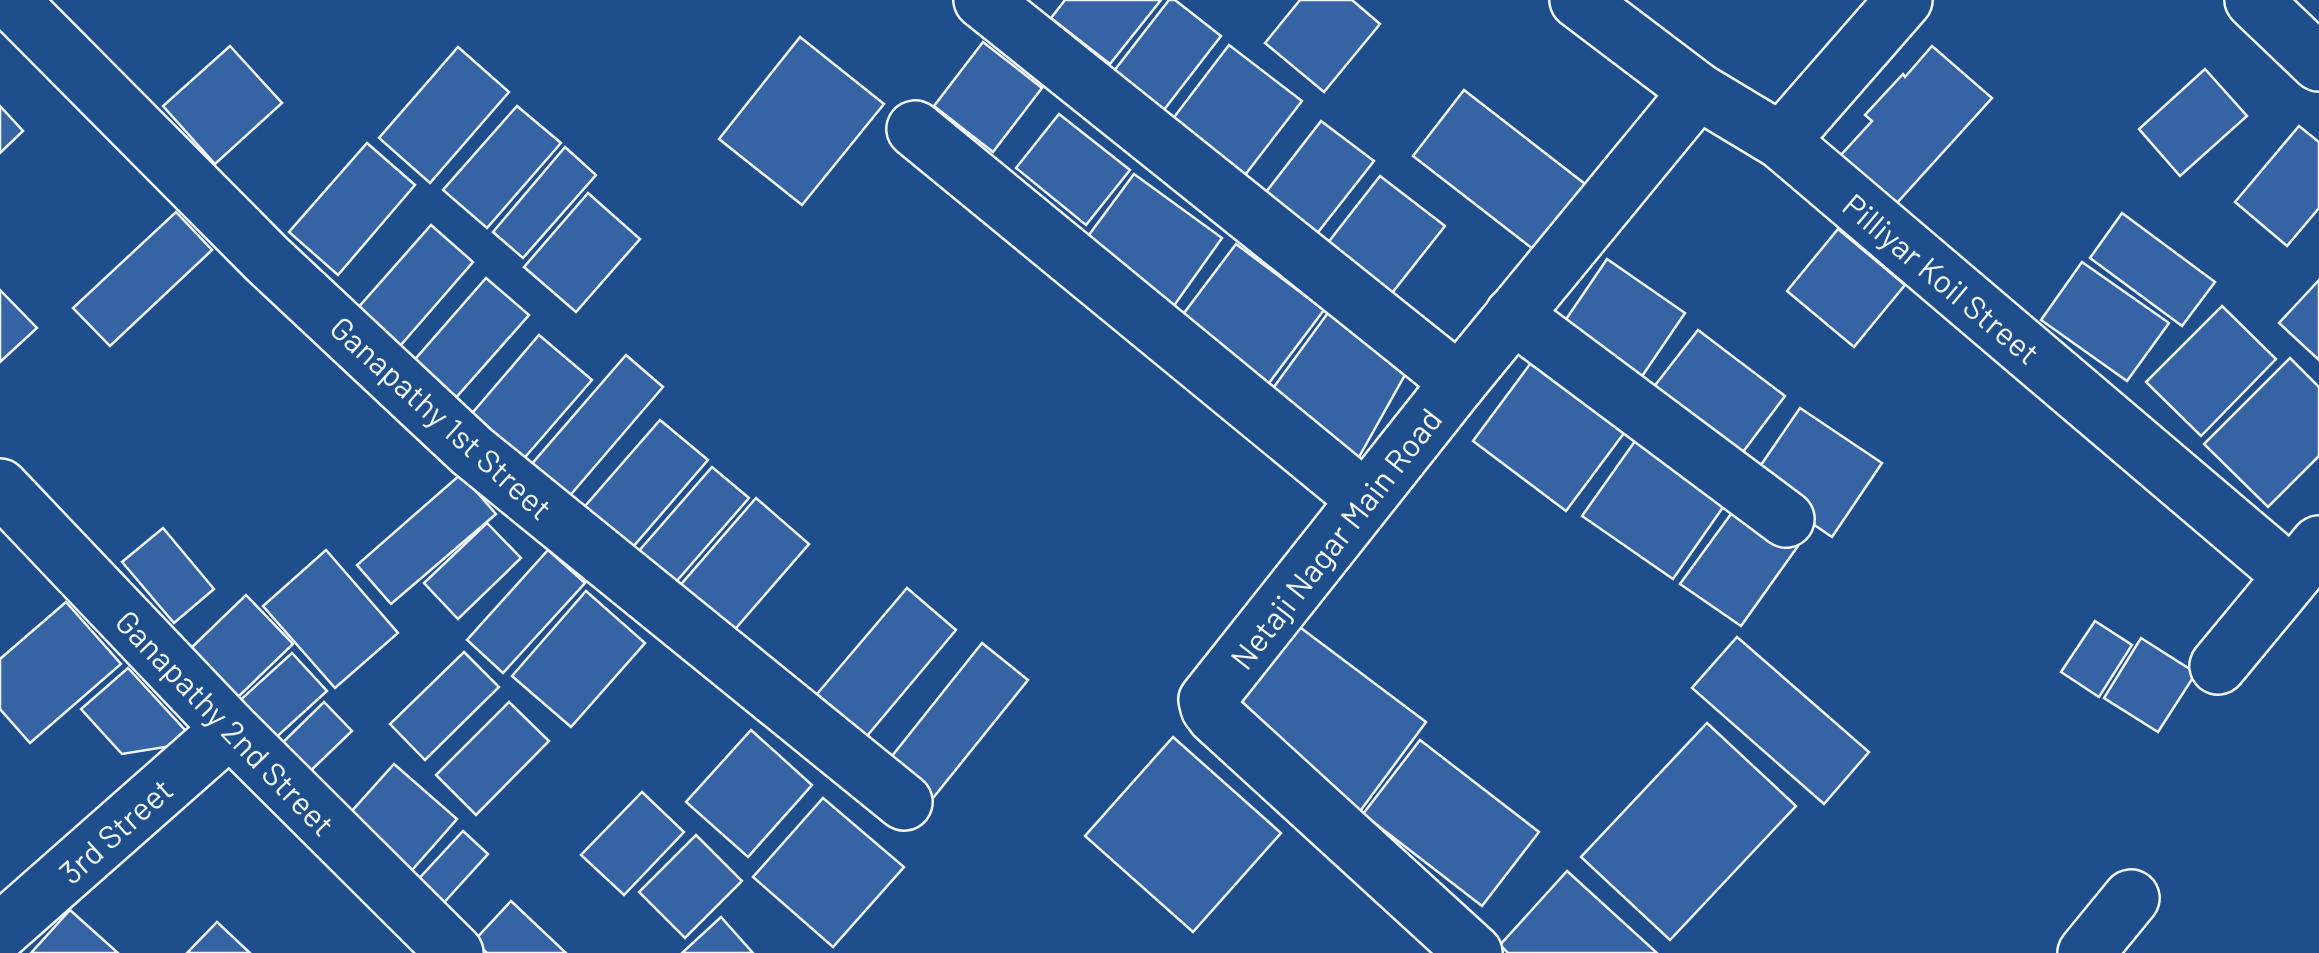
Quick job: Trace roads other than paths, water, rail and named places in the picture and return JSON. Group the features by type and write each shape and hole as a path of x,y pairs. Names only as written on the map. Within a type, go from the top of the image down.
{"street":[{"name":"Ganapathy 1st Street","path":"10,0 268,259 472,450 904,802"},
{"path":"982,0 1458,382"},
{"name":"Pilliyar Koil Street","path":"1578,0 1698,91 1781,141 2305,560"},
{"path":"1781,141 1904,0"},
{"path":"2253,0 2319,63"},
{"name":"Netaji Nagar Main Road","path":"1474,953 1208,708 1207,700 1458,382 1698,91"},
{"path":"912,147 1354,512"},
{"path":"1513,316 1786,519"},
{"name":"Ganapathy 2nd Street","path":"0,487 444,950"},
{"path":"2218,666 2305,560"},
{"name":"3rd Street","path":"0,932 230,728"},
{"path":"2086,953 2130,898"}]}
